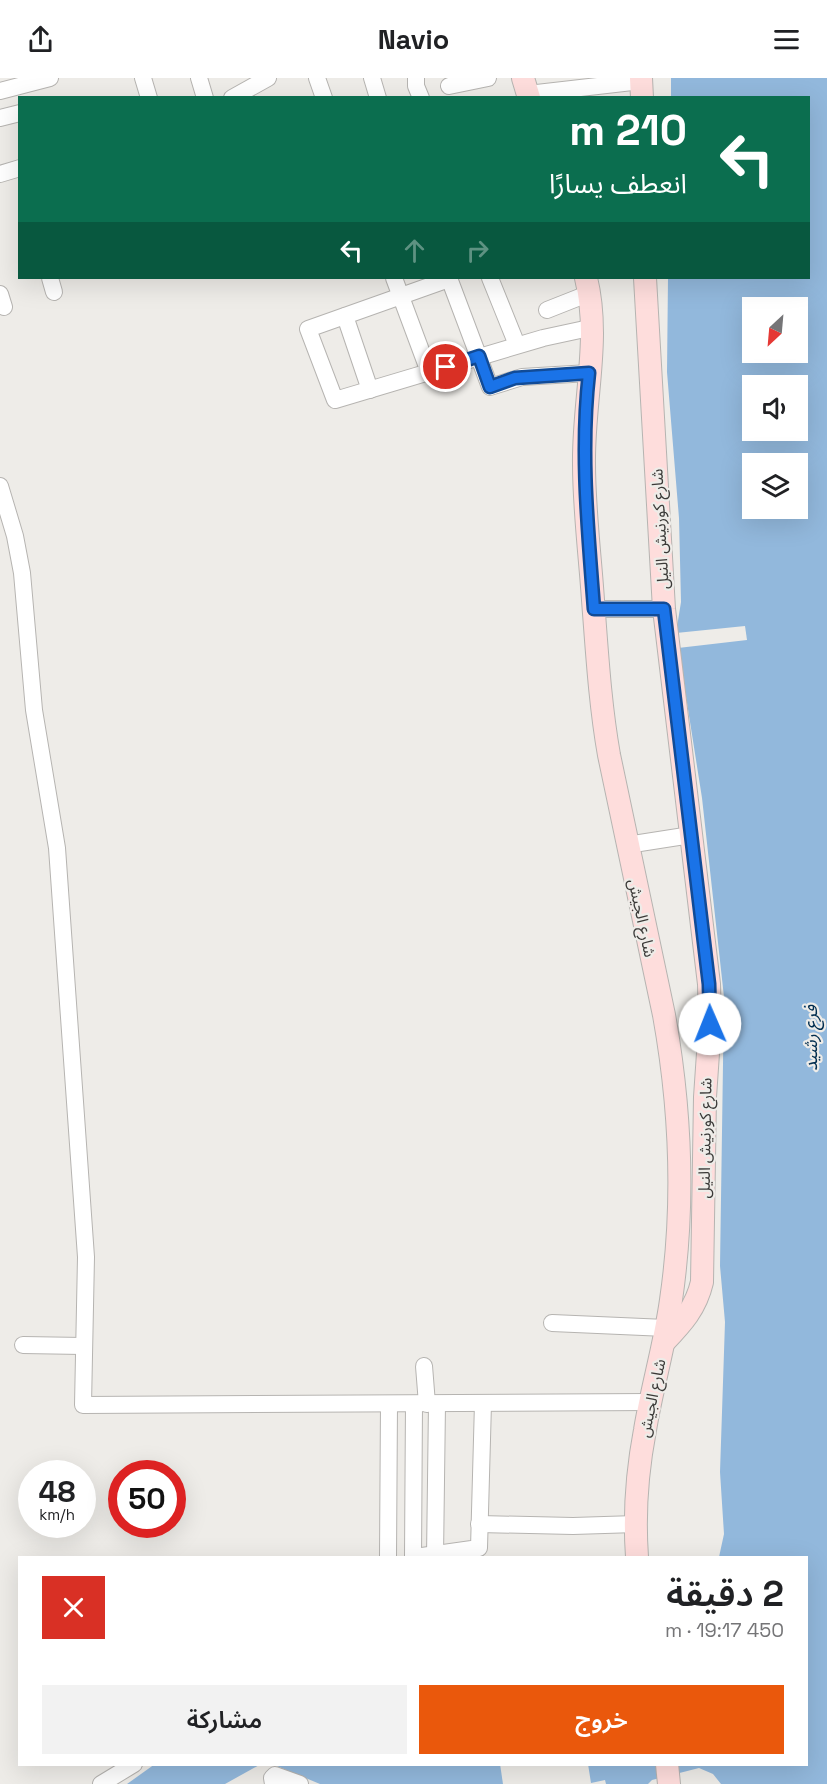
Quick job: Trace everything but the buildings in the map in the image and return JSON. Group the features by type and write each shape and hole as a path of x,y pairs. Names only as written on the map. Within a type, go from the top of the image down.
{"main road":[{"name":"شارع كورنيش النيل","path":"645,279 664,609 710,1004 704,1114 704,1267 698,1297 692,1309 684,1321 665,1335"},
{"name":"شارع الجيش","path":"588,285 594,327 585,418 584,464 605,734 664,1015 676,1096 680,1158 676,1261 665,1335 640,1457 636,1524 637,1556"},
{"path":"667,1766 669,1784"}],"street":[{"path":"0,91 50,78"},
{"path":"143,78 148,96"},
{"path":"199,78 204,96"},
{"path":"317,78 323,96"},
{"path":"372,78 377,96"},
{"path":"416,78 416,86 420,96"},
{"path":"449,86 488,78"},
{"path":"235,96 257,81"},
{"path":"527,90 642,86"},
{"path":"0,118 18,114"},
{"path":"0,174 18,169"},
{"path":"394,279 429,372"},
{"path":"446,279 309,329 335,400 517,345 594,327"},
{"path":"449,279 490,387 515,378 589,373"},
{"path":"490,279 517,345"},
{"path":"547,310 588,285"},
{"path":"345,316 370,390"},
{"path":"0,486 15,536 22,573 34,710 57,848 85,1245 83,1405 651,1402"},
{"path":"594,609 664,609"},
{"path":"627,845 691,835"},
{"path":"552,1323 665,1335"},
{"path":"23,1346 83,1346"},
{"path":"424,1366 435,1556 479,1553 483,1403"},
{"path":"388,1556 389,1404"},
{"path":"414,1556 426,1404"},
{"path":"479,1524 573,1526 636,1524"},
{"path":"101,1784 131,1766"},
{"path":"273,1784 272,1778 275,1774 300,1784"}],"water":[{"name":"فرع رشيد","path":"671,78 827,78 827,1784 721,1784 713,1774 699,1768 652,1780 648,1784 606,1784 605,1780 591,1783 588,1766 808,1766 808,1556 719,1556 724,1534 720,1472 725,1322 720,1266 724,997 702,798 676,633 681,602 679,518 667,372 668,279 810,279 810,96 671,96"},
{"path":"152,1766 257,1766 225,1784 127,1784"},
{"path":"277,1766 500,1766 503,1784 320,1784"}],"pier":[{"path":"745,626 747,640 678,648 676,633"}],"route":[{"path":"446,367 479,356 490,387 511,379 528,376 589,373 585,418 584,487 594,609 664,609 709,984 710,1024"}]}
